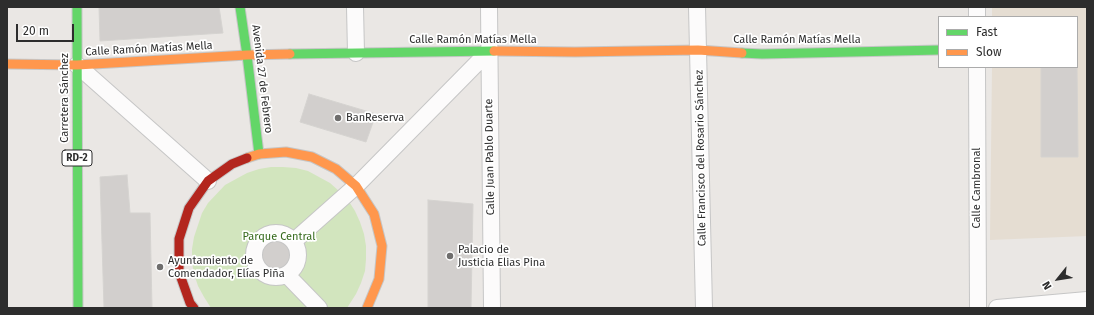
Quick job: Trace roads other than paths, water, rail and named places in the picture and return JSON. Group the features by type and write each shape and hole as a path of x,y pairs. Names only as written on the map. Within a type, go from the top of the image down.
{"street":[{"name":"Carretera Sánchez","path":"77,7 78,308"},
{"name":"Avenida 27 de Febrero","path":"240,7 259,154"},
{"path":"355,7 356,54"},
{"name":"Calle Juan Pablo Duarte","path":"489,7 492,308"},
{"name":"Calle Francisco del Rosario Sánchez","path":"697,7 704,308"},
{"name":"Calle Ramón Matías Mella","path":"7,64 77,65 247,56 489,51 574,52 698,50 762,54 938,50"},
{"path":"294,241 356,186 489,51"},
{"path":"77,65 208,181"},
{"name":"Calle Cambronal","path":"977,68 978,308"},
{"path":"194,308 190,303 179,272 179,239 189,208 208,181 232,164 259,154 286,152 312,157 336,169 356,186 374,214 382,246 380,279 367,308"},
{"path":"280,233 288,236 294,241 298,248 299,256 297,264 287,275 274,278 262,272 257,266 254,258 255,250 258,242 264,236 280,233"},
{"path":"287,275 319,308"},
{"path":"996,308 1087,300"}],"place":[{"name":"BanReserva","path":"338,118"},
{"name":"Palacio de Justicia Elias Pina","path":"450,256"},
{"name":"Ayuntamiento de Comendador, Elías Piña","path":"160,267"}],"park label":[{"name":"Parque Central","path":"279,237"}]}
